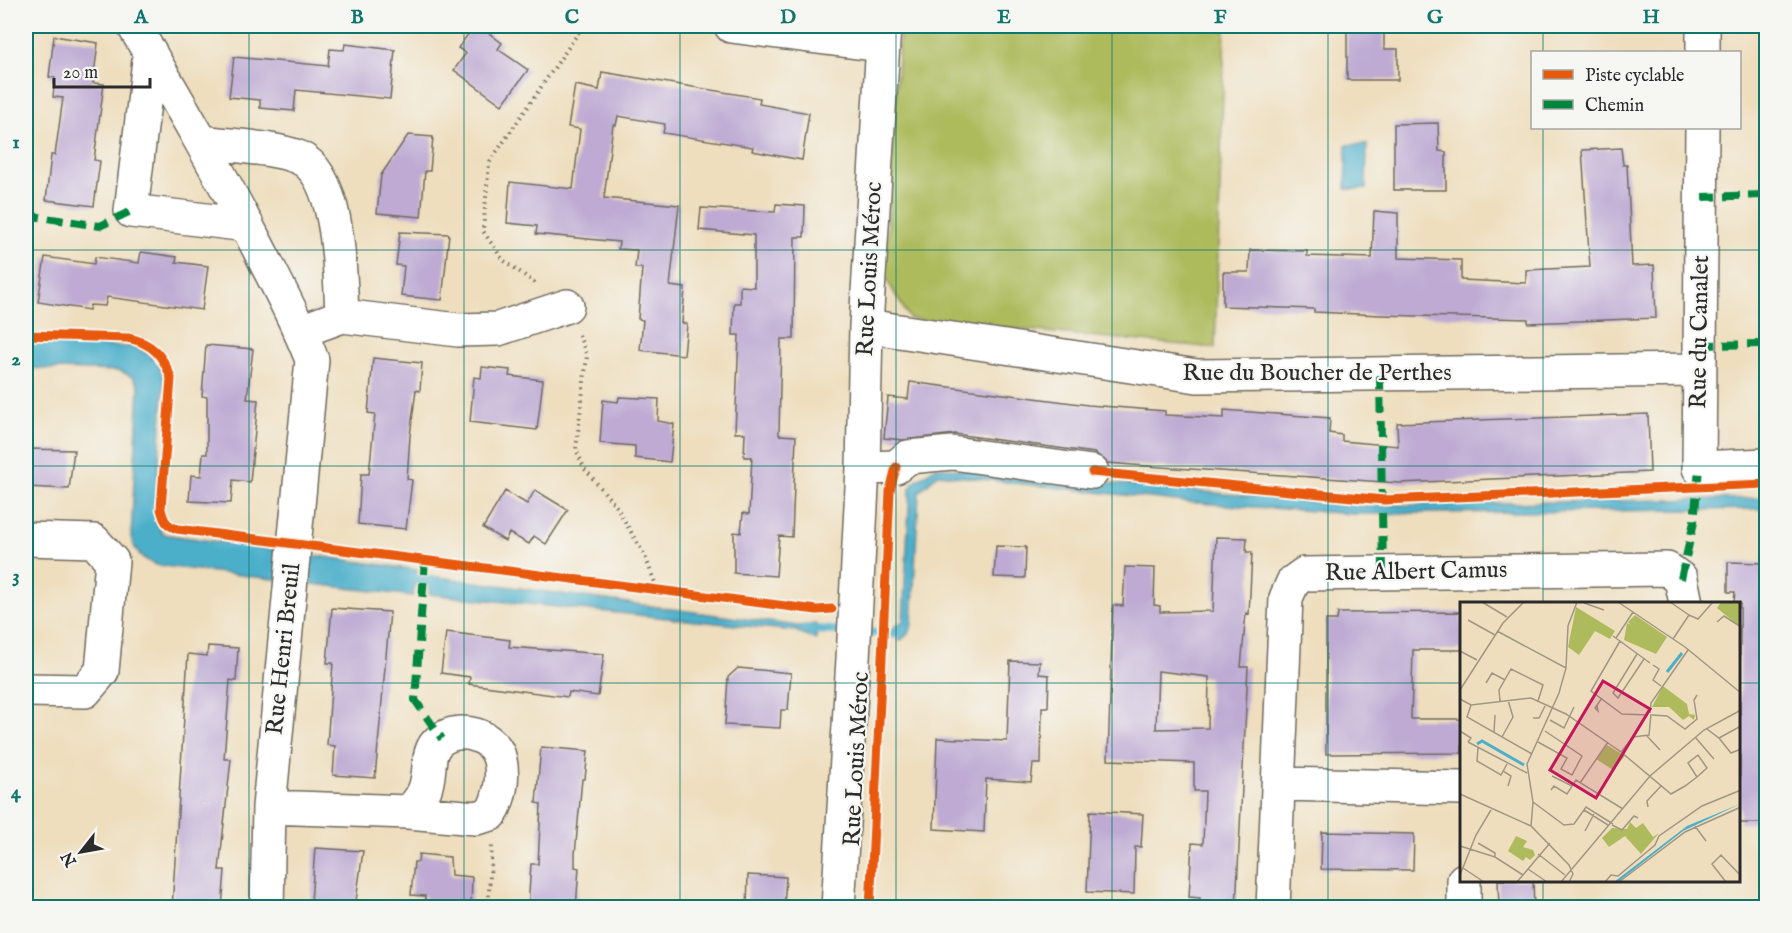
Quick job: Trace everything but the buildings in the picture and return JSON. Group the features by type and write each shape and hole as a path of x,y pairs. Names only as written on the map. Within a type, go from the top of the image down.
{"street":[{"path":"731,26 883,35"},
{"path":"1703,26 1703,51"},
{"name":"Rue Louis Méroc","path":"838,908 856,611 863,468 866,326 883,35"},
{"name":"Rue Henri Breuil","path":"142,39 247,225 301,331 312,360 269,807 267,908"},
{"name":"Rue Henri Breuil","path":"142,39 131,211 247,225"},
{"name":"Rue du Canalet","path":"1702,129 1699,468 1767,465"},
{"path":"202,142 300,158 320,176 338,240 342,316"},
{"path":"301,331 342,316 458,330 498,329 567,306"},
{"name":"Rue du Boucher de Perthes","path":"866,326 1197,376 1699,370"},
{"path":"863,468 896,466 908,457 952,453 1092,472"},
{"path":"26,540 94,541 112,561 102,671 85,691 26,690"},
{"name":"Rue Albert Camus","path":"1274,908 1286,598 1293,582 1304,574 1667,569 1681,579 1686,602"},
{"path":"269,807 408,812 476,818 492,813 500,798 500,759 489,741 466,732 441,739 431,750 427,789 420,802 408,812"},
{"path":"1279,784 1460,788"},
{"path":"1464,882 1464,908"}],"path":[{"path":"583,26 489,164 483,231 503,260 567,306 587,356 576,449 584,468 616,506 645,556 657,588"},
{"path":"488,908 493,860 492,813"}],"green space":[{"path":"900,26 1225,26 1215,348 910,319 885,277"}],"water":[{"path":"1367,144 1366,189 1346,189 1346,145"},
{"path":"26,343 133,347 145,352 157,364 164,381 155,520 163,534 417,570 413,596 156,565 147,560 137,551 131,537 139,386 133,377 120,371 26,368"},
{"path":"936,467 1355,506 1766,498 1766,509 1354,514 1185,502 938,474 919,492 912,623 910,632 900,641 894,627 903,621 910,489 914,482"},
{"path":"431,576 798,626 816,624 816,640 796,631 429,594"}],"waterway":[{"path":"406,578 440,583"},
{"path":"805,629 896,634 906,628"}],"marked path":[{"path":"1702,197 1766,195"},
{"path":"26,215 100,226 131,211"},
{"path":"1701,345 1766,344"},
{"path":"1380,375 1383,572"},
{"path":"1681,579 1694,522 1699,468"},
{"path":"425,559 415,700 442,739"}],"cycle path":[{"path":"26,335 128,338 144,343 156,351 171,378 161,509 166,522 177,529 817,610 832,609"},
{"path":"870,908 890,491 896,467"},
{"path":"1092,472 1384,500 1766,484"}]}
